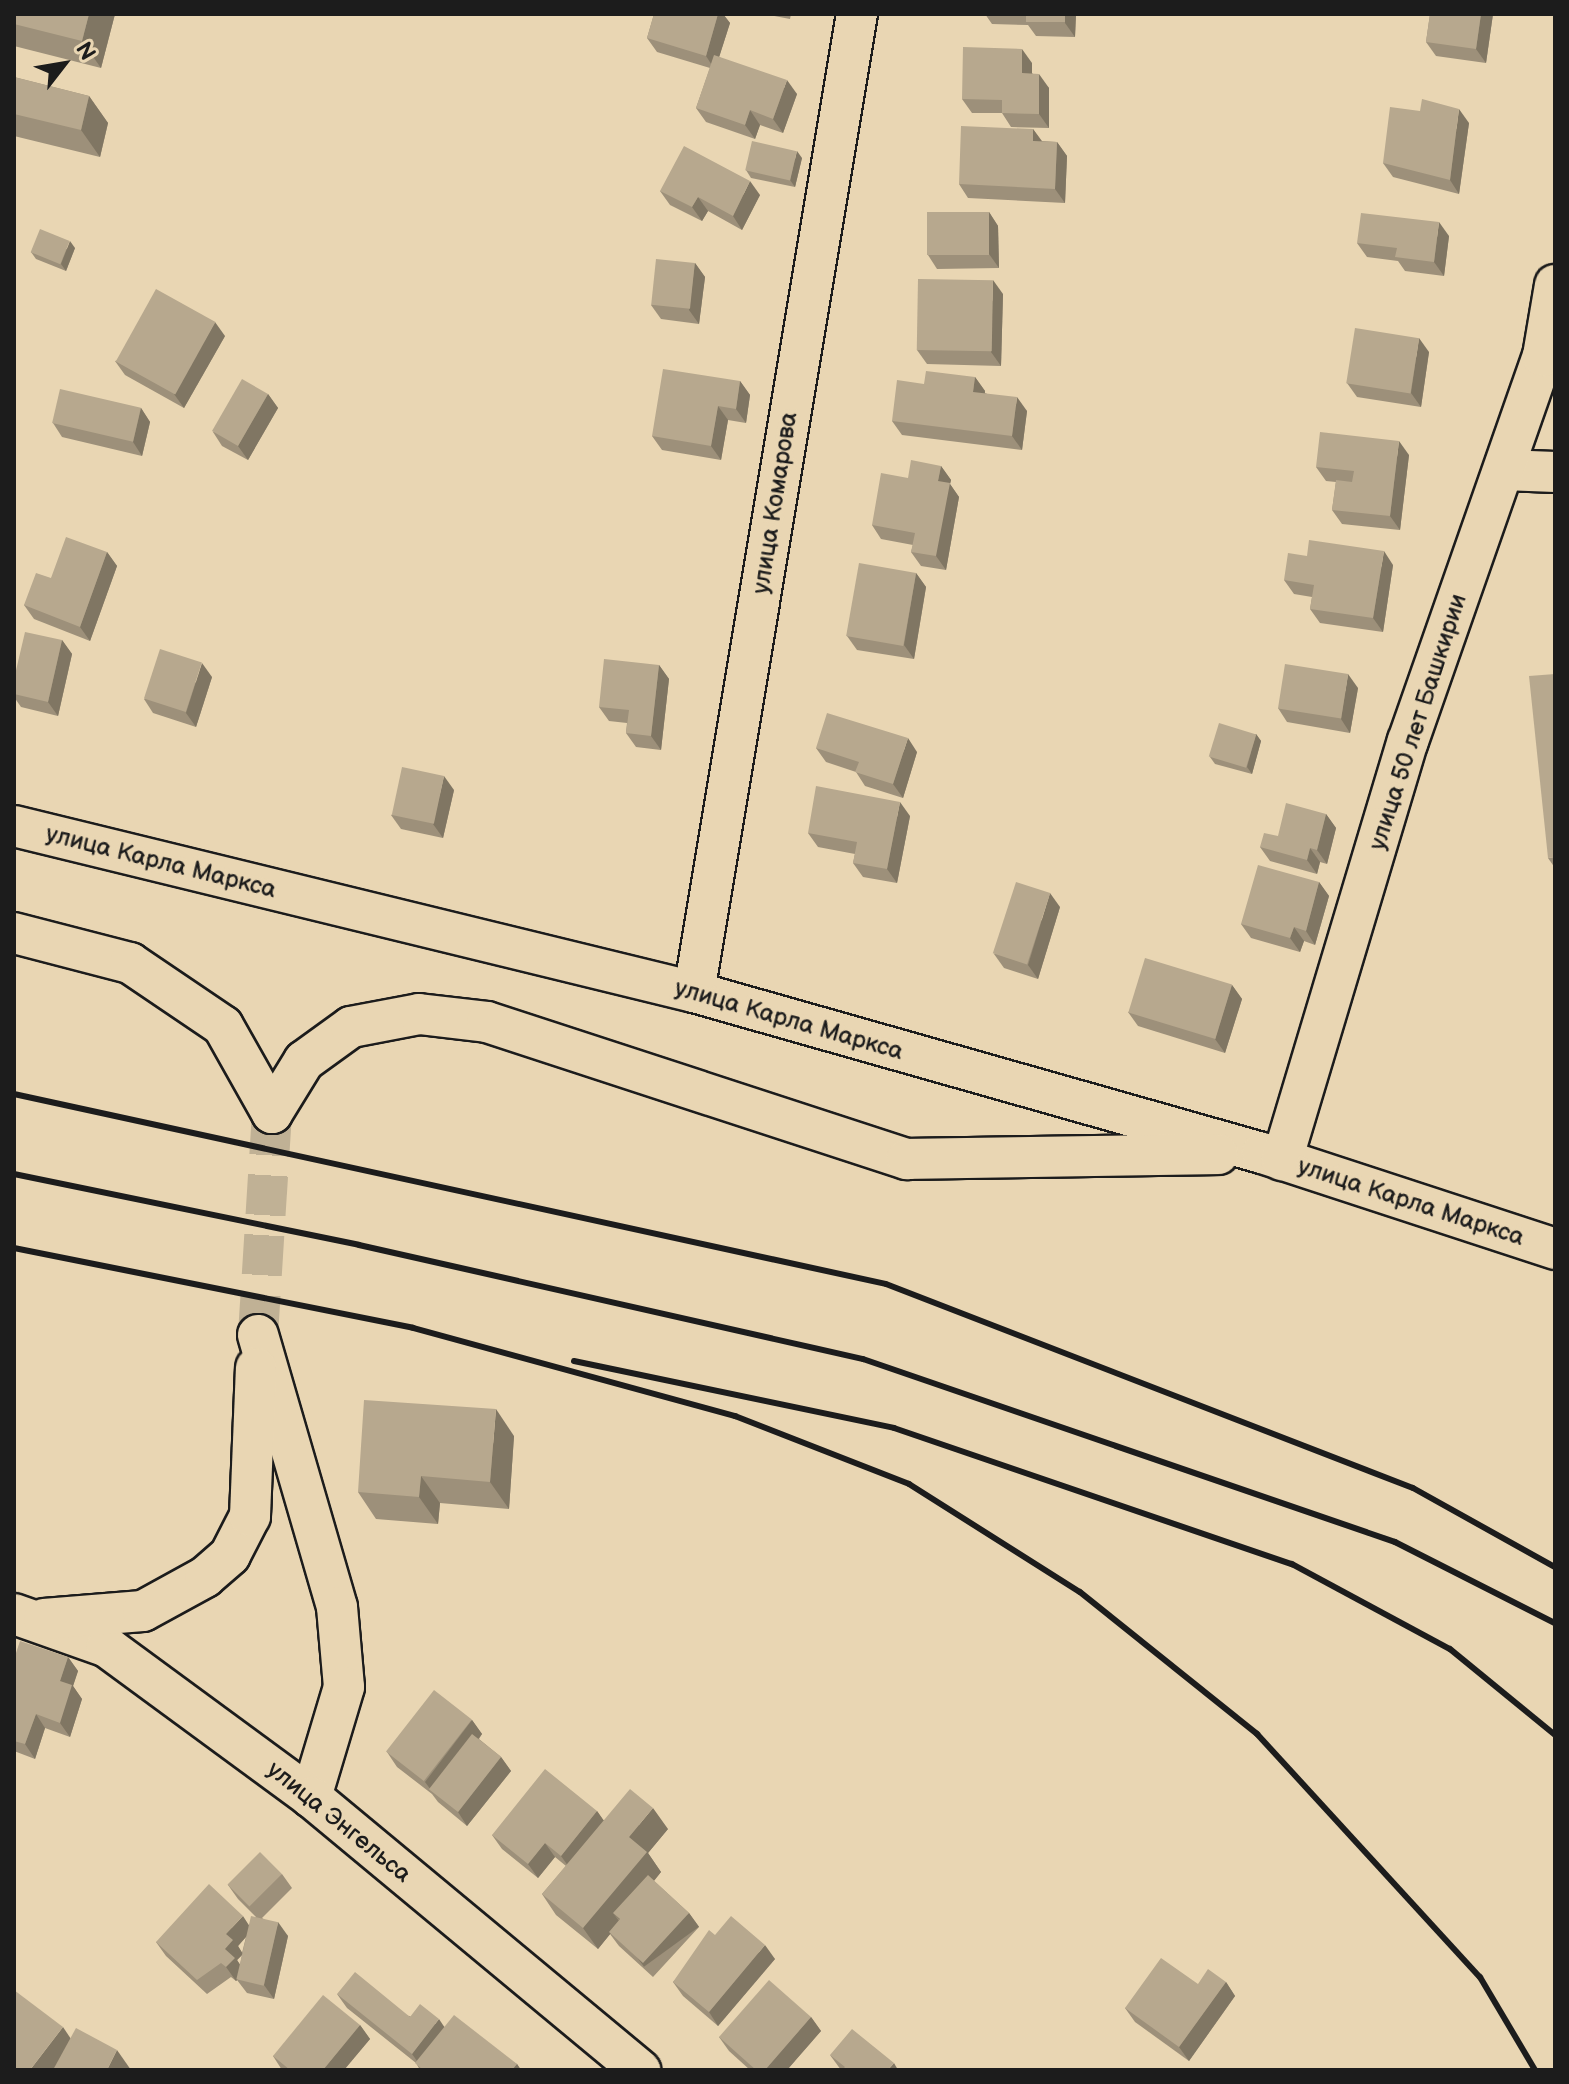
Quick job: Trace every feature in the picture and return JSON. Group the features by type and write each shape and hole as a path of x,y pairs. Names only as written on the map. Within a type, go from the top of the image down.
{"street":[{"name":"улица Комарова","path":"694,992 857,14"},
{"name":"улица 50 лет Башкирии","path":"1272,1156 1408,741 1543,356 1555,285"},
{"path":"1504,470 1555,472"},
{"name":"улица Карла Маркса","path":"14,826 694,992 1272,1156 1555,1249"},
{"path":"14,933 130,963 223,1026 272,1113 304,1061 351,1027 419,1014 487,1022 907,1159 1272,1156"},
{"path":"23,1617 143,1611 205,1577 230,1555 250,1516 258,1335 337,1607 344,1687 311,1797"},
{"name":"улица Энгельса","path":"23,1617 107,1647 311,1797 640,2070"}],"building":[{"path":"14,14 89,14 82,41 14,24"},
{"path":"654,14 718,14 706,56 647,38"},
{"path":"1026,14 1065,14 1065,22 1026,22"},
{"path":"1430,14 1481,14 1476,49 1426,42"},
{"path":"963,47 1022,49 1022,73 1039,74 1039,114 1002,113 1002,100 962,99"},
{"path":"714,55 787,80 773,119 750,110 745,125 696,108"},
{"path":"14,77 89,96 81,130 14,114"},
{"path":"1422,99 1459,109 1450,180 1383,163 1390,107 1420,111"},
{"path":"961,126 1033,129 1033,141 1057,142 1055,189 959,184"},
{"path":"752,141 797,151 790,181 745,170"},
{"path":"684,146 750,181 733,216 698,197 692,207 660,191"},
{"path":"927,212 989,212 989,255 927,255"},
{"path":"1361,213 1439,222 1434,262 1395,257 1397,248 1357,243"},
{"path":"40,229 70,241 60,264 31,252"},
{"path":"656,259 695,263 690,309 651,305"},
{"path":"918,279 993,280 992,351 917,350"},
{"path":"156,289 215,322 175,395 116,362"},
{"path":"1355,328 1419,338 1410,393 1346,383"},
{"path":"663,369 740,381 736,409 718,406 711,446 652,436"},
{"path":"926,371 975,377 973,392 1017,397 1012,436 892,421 897,380 924,384"},
{"path":"242,379 268,394 238,446 212,431"},
{"path":"60,389 141,408 133,442 52,423"},
{"path":"1320,432 1399,441 1390,516 1332,510 1336,480 1352,482 1354,471 1316,467"},
{"path":"911,460 941,466 938,481 950,483 936,556 911,552 915,533 872,525 881,473 908,478"},
{"path":"66,537 107,552 80,627 24,605 36,573 51,578"},
{"path":"1309,540 1384,551 1373,618 1310,609 1314,585 1284,580 1288,553 1307,556"},
{"path":"859,563 916,573 903,646 846,636"},
{"path":"25,632 62,640 48,702 14,694 14,679"},
{"path":"160,649 202,663 186,712 144,698"},
{"path":"604,659 659,665 651,736 626,733 629,710 599,707"},
{"path":"1285,664 1348,674 1341,718 1278,708"},
{"path":"1555,674 1555,857 1548,858 1529,676"},
{"path":"827,713 908,738 893,784 855,772 859,762 816,748"},
{"path":"1219,723 1256,734 1246,768 1209,756"},
{"path":"402,767 444,776 434,824 392,815"},
{"path":"816,786 900,802 887,869 853,863 857,842 808,833"},
{"path":"1286,803 1326,814 1317,850 1310,848 1307,860 1260,847 1264,833 1278,836"},
{"path":"1258,865 1319,882 1306,931 1294,927 1290,938 1241,924"},
{"path":"1016,882 1050,893 1027,964 993,953"},
{"path":"1145,958 1232,985 1215,1039 1128,1013"},
{"path":"364,1400 496,1409 490,1482 421,1476 419,1497 358,1492"},
{"path":"20,1641 68,1657 60,1681 72,1685 60,1723 36,1714 25,1744 14,1741 14,1659"},
{"path":"434,1690 472,1720 424,1781 386,1751"},
{"path":"472,1734 501,1757 458,1812 429,1789"},
{"path":"545,1769 597,1811 561,1856 545,1843 528,1864 492,1835"},
{"path":"630,1789 653,1808 629,1837 647,1852 583,1928 542,1894"},
{"path":"260,1852 282,1874 249,1906 227,1885"},
{"path":"648,1875 689,1913 643,1963 609,1932 620,1919 613,1913"},
{"path":"209,1884 243,1916 226,1934 233,1940 225,1949 235,1958 226,1967 221,1963 197,1980 156,1942"},
{"path":"251,1916 278,1922 264,1986 236,1979"},
{"path":"731,1916 765,1945 709,2012 673,1982 709,1930 715,1935"},
{"path":"1161,1958 1198,1984 1208,1969 1226,1982 1179,2047 1125,2008"},
{"path":"355,1972 410,2017 420,2004 439,2019 412,2054 337,1994"},
{"path":"769,1980 811,2017 765,2070 756,2070 719,2037"},
{"path":"14,1990 63,2027 30,2070 14,2070"},
{"path":"323,1995 360,2025 323,2070 290,2070 273,2056"},
{"path":"454,2015 517,2064 512,2070 423,2070 415,2063"},
{"path":"76,2028 117,2050 107,2070 53,2070"},
{"path":"852,2029 894,2063 888,2070 842,2070 845,2067 830,2055"}],"tunnel":[{"path":"258,1335 272,1113"}],"railway":[{"path":"14,1094 886,1284 1413,1488 1555,1567"},
{"path":"14,1174 359,1245 863,1359 1395,1542 1555,1623"},
{"path":"14,1248 413,1328 735,1416 909,1484 1080,1592 1257,1734 1480,1977 1535,2070"},
{"path":"574,1361 894,1428 1292,1564 1450,1649 1555,1735"}]}
